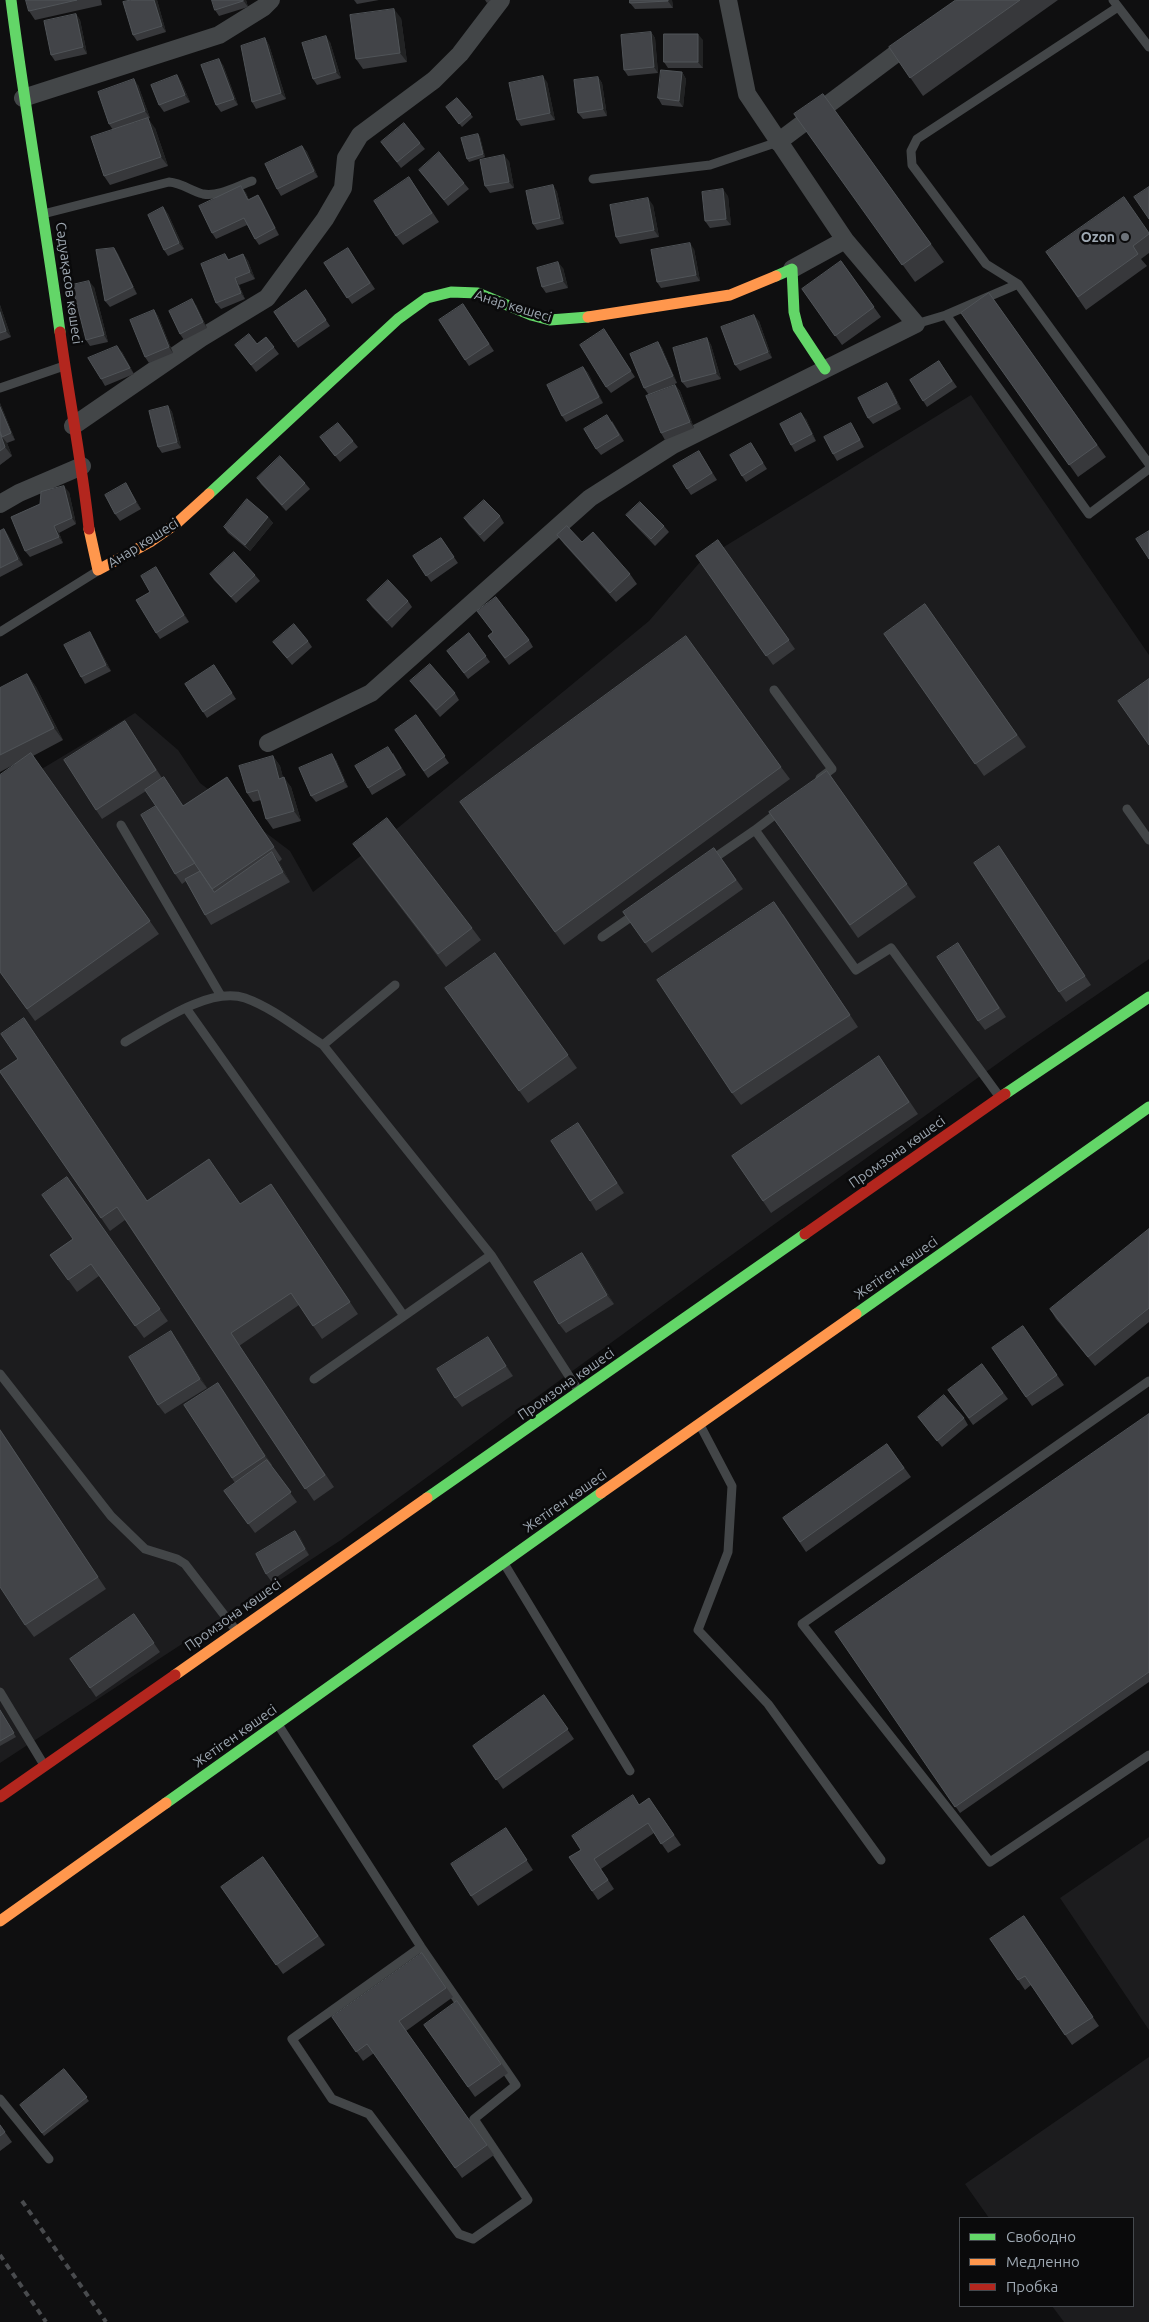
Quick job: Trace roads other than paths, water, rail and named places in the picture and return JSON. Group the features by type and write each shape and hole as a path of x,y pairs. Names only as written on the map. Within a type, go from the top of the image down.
{"street":[{"name":"Сәдуақасов көшесі","path":"11,0 23,98 44,214 74,426 82,466 88,529 98,570"},
{"path":"23,98 220,35 264,8 271,0"},
{"path":"74,426 201,338 267,298 334,204 342,188 346,158 360,136 434,80 460,54 501,0"},
{"path":"268,743 371,693 590,498 673,446 916,324 845,240 747,94 728,0"},
{"path":"778,142 927,30"},
{"path":"825,369 798,328 794,312 792,269 845,240"},
{"name":"Анар көшесі","path":"98,570 150,542 177,523 398,319 427,298 451,292 478,293 531,315 550,320 572,320 730,295 792,269"},
{"path":"0,504 19,493 82,466"},
{"name":"Промзона көшесі","path":"0,1797 1000,1098 1149,997"},
{"name":"Жетіген көшесі","path":"0,1922 504,1562 1149,1107"}],"lane":[{"path":"1149,47 1116,3 917,139 911,151 912,165 986,264 1018,284 1149,464"},
{"path":"593,180 710,165 778,142"},
{"path":"44,214 169,182 179,183 202,194 215,194 252,181"},
{"path":"916,324 946,315 1018,284"},
{"path":"946,315 1089,514 1149,469"},
{"path":"0,388 66,365"},
{"path":"0,632 98,570"},
{"path":"774,690 832,769 809,787"},
{"path":"699,869 755,830 786,805"},
{"path":"1127,809 1149,840"},
{"path":"121,825 221,996"},
{"path":"755,830 856,970 891,948 1000,1098"},
{"path":"602,937 642,909"},
{"path":"323,1045 395,985"},
{"path":"125,1042 186,1008 221,996 242,997 266,1007 323,1045 492,1255 580,1393"},
{"path":"186,1008 404,1316"},
{"path":"314,1379 492,1255"},
{"path":"0,1374 111,1516 145,1549 178,1559 185,1564 236,1631"},
{"path":"1149,1381 802,1624 990,1862 1149,1755"},
{"path":"700,1425 732,1486 728,1552 698,1630 768,1704 881,1860"},
{"path":"504,1562 630,1771"},
{"path":"0,1692 45,1765"},
{"path":"278,1724 421,1947 516,2085 474,2119 528,2200 473,2238 459,2234 369,2114 332,2099 292,2038 421,1947"},
{"path":"0,2099 49,2159"}],"railway":[{"path":"22,2201 106,2322"},
{"path":"0,2255 46,2322"}],"place":[{"name":"Ozon","path":"1125,237"}]}
